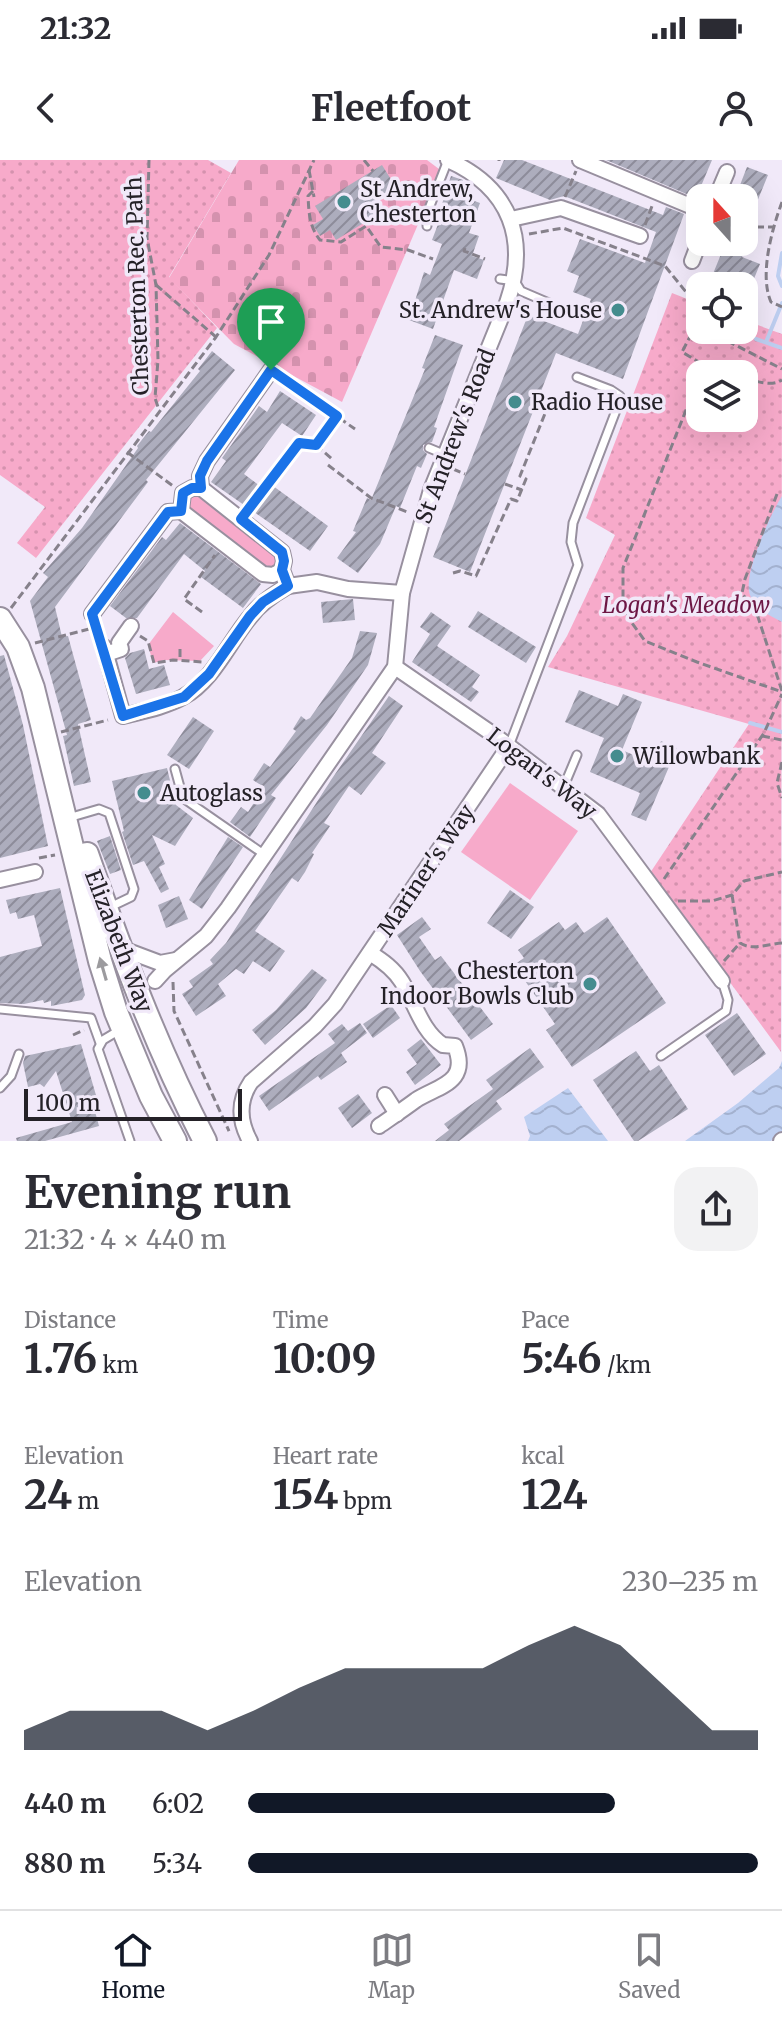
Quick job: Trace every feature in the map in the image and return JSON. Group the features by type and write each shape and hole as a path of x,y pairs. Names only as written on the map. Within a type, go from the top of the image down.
{"main road":[{"name":"Elizabeth Way","path":"0,619 18,647 47,736 100,961 121,1029 175,1141"},
{"name":"Elizabeth Way","path":"47,736 60,765 120,948 180,1094 204,1139"}],"street":[{"path":"580,160 686,204"},
{"name":"St Andrew's Road","path":"155,981 206,936 395,667 402,593 422,518 507,280 517,261 511,219 502,201 485,181 454,161"},
{"path":"722,184 727,172"},
{"path":"511,219 561,208 640,236"},
{"path":"692,261 694,256"},
{"path":"201,488 200,476 207,461 271,370"},
{"path":"181,511 183,493 192,488 201,488 282,552 282,570 288,586"},
{"path":"92,614 168,512 181,511 263,574 273,575 282,570"},
{"path":"129,629 119,643 121,649 105,651 123,716 184,697 209,674 263,602 288,586 317,582 348,589 402,593"},
{"name":"Logan's Way","path":"395,667 509,746 598,814 718,976"},
{"name":"Mariner's Way","path":"250,1141 240,1110 243,1093 251,1082 325,1015 509,746"},
{"path":"0,880 35,872"},
{"path":"120,948 160,963 179,959"},
{"path":"370,953 391,967 402,981 427,1029 443,1045 455,1046 458,1059 456,1073 447,1086 420,1098 379,1126"},
{"path":"385,1095 397,1114"}],"lane":[{"path":"427,226 428,211 454,161"},
{"path":"507,280 521,291 549,303"},
{"path":"509,746 578,565 571,542 573,523 620,400 620,396 611,390 577,377"},
{"path":"429,448 446,455"},
{"path":"563,788 577,755"},
{"path":"175,769 183,798 265,855"},
{"path":"75,816 99,809 109,813 134,889 131,897 106,909"},
{"path":"661,1056 726,1011 728,1000 718,976"},
{"path":"0,1009 91,1018 130,1141"},
{"path":"99,1046 121,1029"},
{"path":"0,1088 11,1076 19,1054"}],"path":[{"name":"Chesterton Rec. Path","path":"149,160 147,238 156,285 158,360 155,398 160,411"},
{"name":"Chesterton Rec. Path","path":"24,591 216,337 269,255 314,160"},
{"path":"364,160 373,171"},
{"path":"561,208 580,160"},
{"path":"309,170 314,197"},
{"path":"313,191 308,196 309,218 312,230 320,240 341,242 366,226 381,247 408,250 433,259"},
{"path":"782,202 773,227 765,288 771,302 782,307"},
{"path":"758,227 773,227"},
{"path":"515,238 563,228 665,266 686,292"},
{"path":"465,248 464,251 485,259"},
{"path":"156,285 216,337"},
{"path":"686,344 682,352 696,360"},
{"path":"733,344 782,369"},
{"path":"271,370 355,429"},
{"path":"758,380 781,383"},
{"path":"453,573 460,571 476,576 511,499 517,501 522,490 526,479 520,476 552,396"},
{"path":"686,410 623,568 623,600 629,619 645,641 782,692"},
{"path":"316,445 337,416"},
{"path":"241,519 299,443 316,445 332,459"},
{"path":"127,452 183,493"},
{"path":"328,465 371,498 422,518"},
{"path":"505,484 522,490"},
{"path":"777,494 742,593 758,617 782,692 763,735 656,891 675,901 712,901 732,895 744,881 782,872"},
{"path":"202,612 184,599 223,543"},
{"path":"18,647 96,627 92,614"},
{"path":"129,629 134,637 138,635 148,641 154,663 180,660 208,662"},
{"path":"180,649 180,660"},
{"path":"47,736 123,716"},
{"path":"763,735 782,740"},
{"path":"782,762 777,783 782,798"},
{"path":"35,872 36,859 73,850"},
{"path":"718,976 740,943 732,895"},
{"path":"740,943 760,947 782,943"},
{"path":"179,959 173,978 174,1011 203,1079 234,1139"}],"green space":[{"path":"0,160 208,160 231,173 169,277 217,328 36,558 17,543 45,507 0,475"},
{"path":"239,160 427,160 439,169 440,173 342,402 234,344 169,278"},
{"name":"Logan's Meadow","path":"672,293 686,298 686,344 758,344 758,325 782,334 781,1052 650,873 749,724 548,667 567,636 615,535 586,518"},
{"path":"198,493 276,555 274,566 265,569 189,510 187,500"},
{"path":"173,612 214,646 200,661 165,660 153,663 148,645"},
{"path":"510,783 578,831 530,900 461,852"}],"water":[{"path":"782,496 782,622 755,605 749,586 759,544"},
{"path":"782,1061 782,1131 771,1141 685,1141 738,1103 779,1068"},
{"path":"568,1088 608,1141 528,1141 530,1136 524,1117"}],"building":[{"path":"504,160 522,160 663,215 666,207 684,214 623,379 556,353 470,572 433,557 528,315 578,334 591,299 573,292 579,276 567,271 580,239 645,263 656,232 564,196 550,200 496,178"},
{"path":"606,160 712,160 702,184 686,184 686,194"},
{"name":"St Andrew, Chesterton","path":"382,165 397,189 373,203 380,213 336,240 330,230 320,236 313,225 323,219 315,206"},
{"path":"747,167 768,175 758,200 758,184 740,184"},
{"path":"451,176 463,180 458,195 480,203 469,233 479,236 472,256 484,260 477,279 454,270 433,329 409,320 424,272 430,275 442,244 432,240 445,206 442,204"},
{"path":"720,256 742,256 760,264 757,272 714,272"},
{"path":"435,335 463,345 434,427 437,428 432,442 423,445 427,454 421,468 417,466 400,508 396,506 380,544 358,573 337,558 356,532 353,531 367,498 371,500 425,369 422,368"},
{"path":"212,351 235,370 146,480 148,482 55,607 62,637 68,636 91,720 78,724 91,782 74,786 63,736 67,735 30,601 48,577 43,573 82,528 137,446 200,371 198,369"},
{"path":"280,391 316,415 302,436 282,423 244,474 264,489 269,483 328,526 310,551 211,482 226,461 222,458 259,406 267,412"},
{"path":"180,523 261,584 243,608 201,577 205,571 184,554 137,618 126,618 110,606 162,537 166,540"},
{"path":"353,599 355,620 323,623 321,602"},
{"path":"478,611 536,647 526,663 468,627"},
{"path":"431,612 451,626 437,646 480,675 472,687 479,692 471,702 412,662 430,634 420,627"},
{"path":"360,631 377,633 368,665 327,725 271,795 276,798 250,837 230,822 241,807 248,812 264,787 253,780 264,763 270,767 296,731 293,729 301,716 306,720 310,718 352,658"},
{"path":"144,649 149,669 164,665 170,685 136,694 125,658"},
{"path":"4,655 23,725 48,846 0,858 0,656"},
{"name":"Willowbank","path":"579,690 618,706 623,694 642,702 622,750 652,763 661,741 677,748 646,821 631,815 640,793 590,772 604,738 565,722"},
{"path":"389,696 403,706 372,753 386,763 361,795 349,786 324,823 330,826 312,853 305,872 298,882 292,878 255,931 285,951 270,972 253,961 244,974 236,969 218,984 226,996 196,1016 182,994 193,987 189,981 213,964 210,960 226,943"},
{"path":"193,717 214,731 189,769 167,755"},
{"path":"167,768 176,805 193,818 175,846 152,835 165,864 159,867 169,889 161,893 144,861 133,865 122,832 112,781"},
{"path":"110,836 121,870 110,874 97,841"},
{"path":"228,837 243,847 202,909 189,900"},
{"path":"60,888 85,995 82,1000 51,1006 51,1001 44,1003 43,1000 24,1004 0,1003 0,957 42,946 34,915 18,919 16,912 10,914 6,900"},
{"path":"510,890 534,907 511,939 487,923"},
{"path":"179,896 188,919 166,928 158,905"},
{"path":"422,917 431,929 419,937 435,960 441,956 493,1024 471,1040 397,935"},
{"name":"Chesterton Indoor Bowls Club","path":"607,917 666,1003 572,1067 546,1030 555,1024 514,965 524,958 518,950 559,922 565,930 576,922 584,933"},
{"path":"312,969 327,980 306,1008 265,1045 252,1030 276,1010"},
{"path":"391,1005 400,1018 373,1038 363,1024"},
{"path":"737,1013 766,1054 734,1076 705,1035"},
{"path":"360,1023 367,1033 341,1053 347,1062 321,1080 318,1076 269,1111 259,1096 335,1043 328,1034 342,1024 348,1031"},
{"path":"421,1039 441,1065 415,1085 406,1072 417,1064 407,1050"},
{"path":"81,1044 98,1102 93,1104 99,1126 45,1141 17,1141 16,1138 72,1122 56,1071 44,1087 40,1084 28,1087 23,1063 25,1056"},
{"path":"530,1048 544,1067 496,1101 502,1109 459,1141 435,1141 449,1130 444,1124 493,1089 486,1080"},
{"path":"636,1051 650,1071 659,1065 688,1109 634,1141 593,1080"},
{"path":"358,1094 372,1113 352,1128 338,1108"}],"waterway":[{"path":"782,253 778,276 782,286"},
{"path":"766,342 782,303"},
{"path":"758,340 782,348"},
{"path":"750,723 782,732"}],"place":[{"name":"St Andrew, Chesterton","path":"344,202"},
{"name":"St. Andrew's House","path":"618,310"},
{"name":"Radio House","path":"515,402"},
{"name":"Willowbank","path":"617,756"},
{"name":"Autoglass","path":"144,793"},
{"name":"Chesterton Indoor Bowls Club","path":"590,984"}],"route":[{"path":"271,370 337,416 316,445 299,443 241,519 282,552 282,570 288,586 263,602 209,674 184,697 123,716 111,667 92,614 168,512 181,511 183,493 192,488 201,488 200,476 207,461 271,370"}]}
